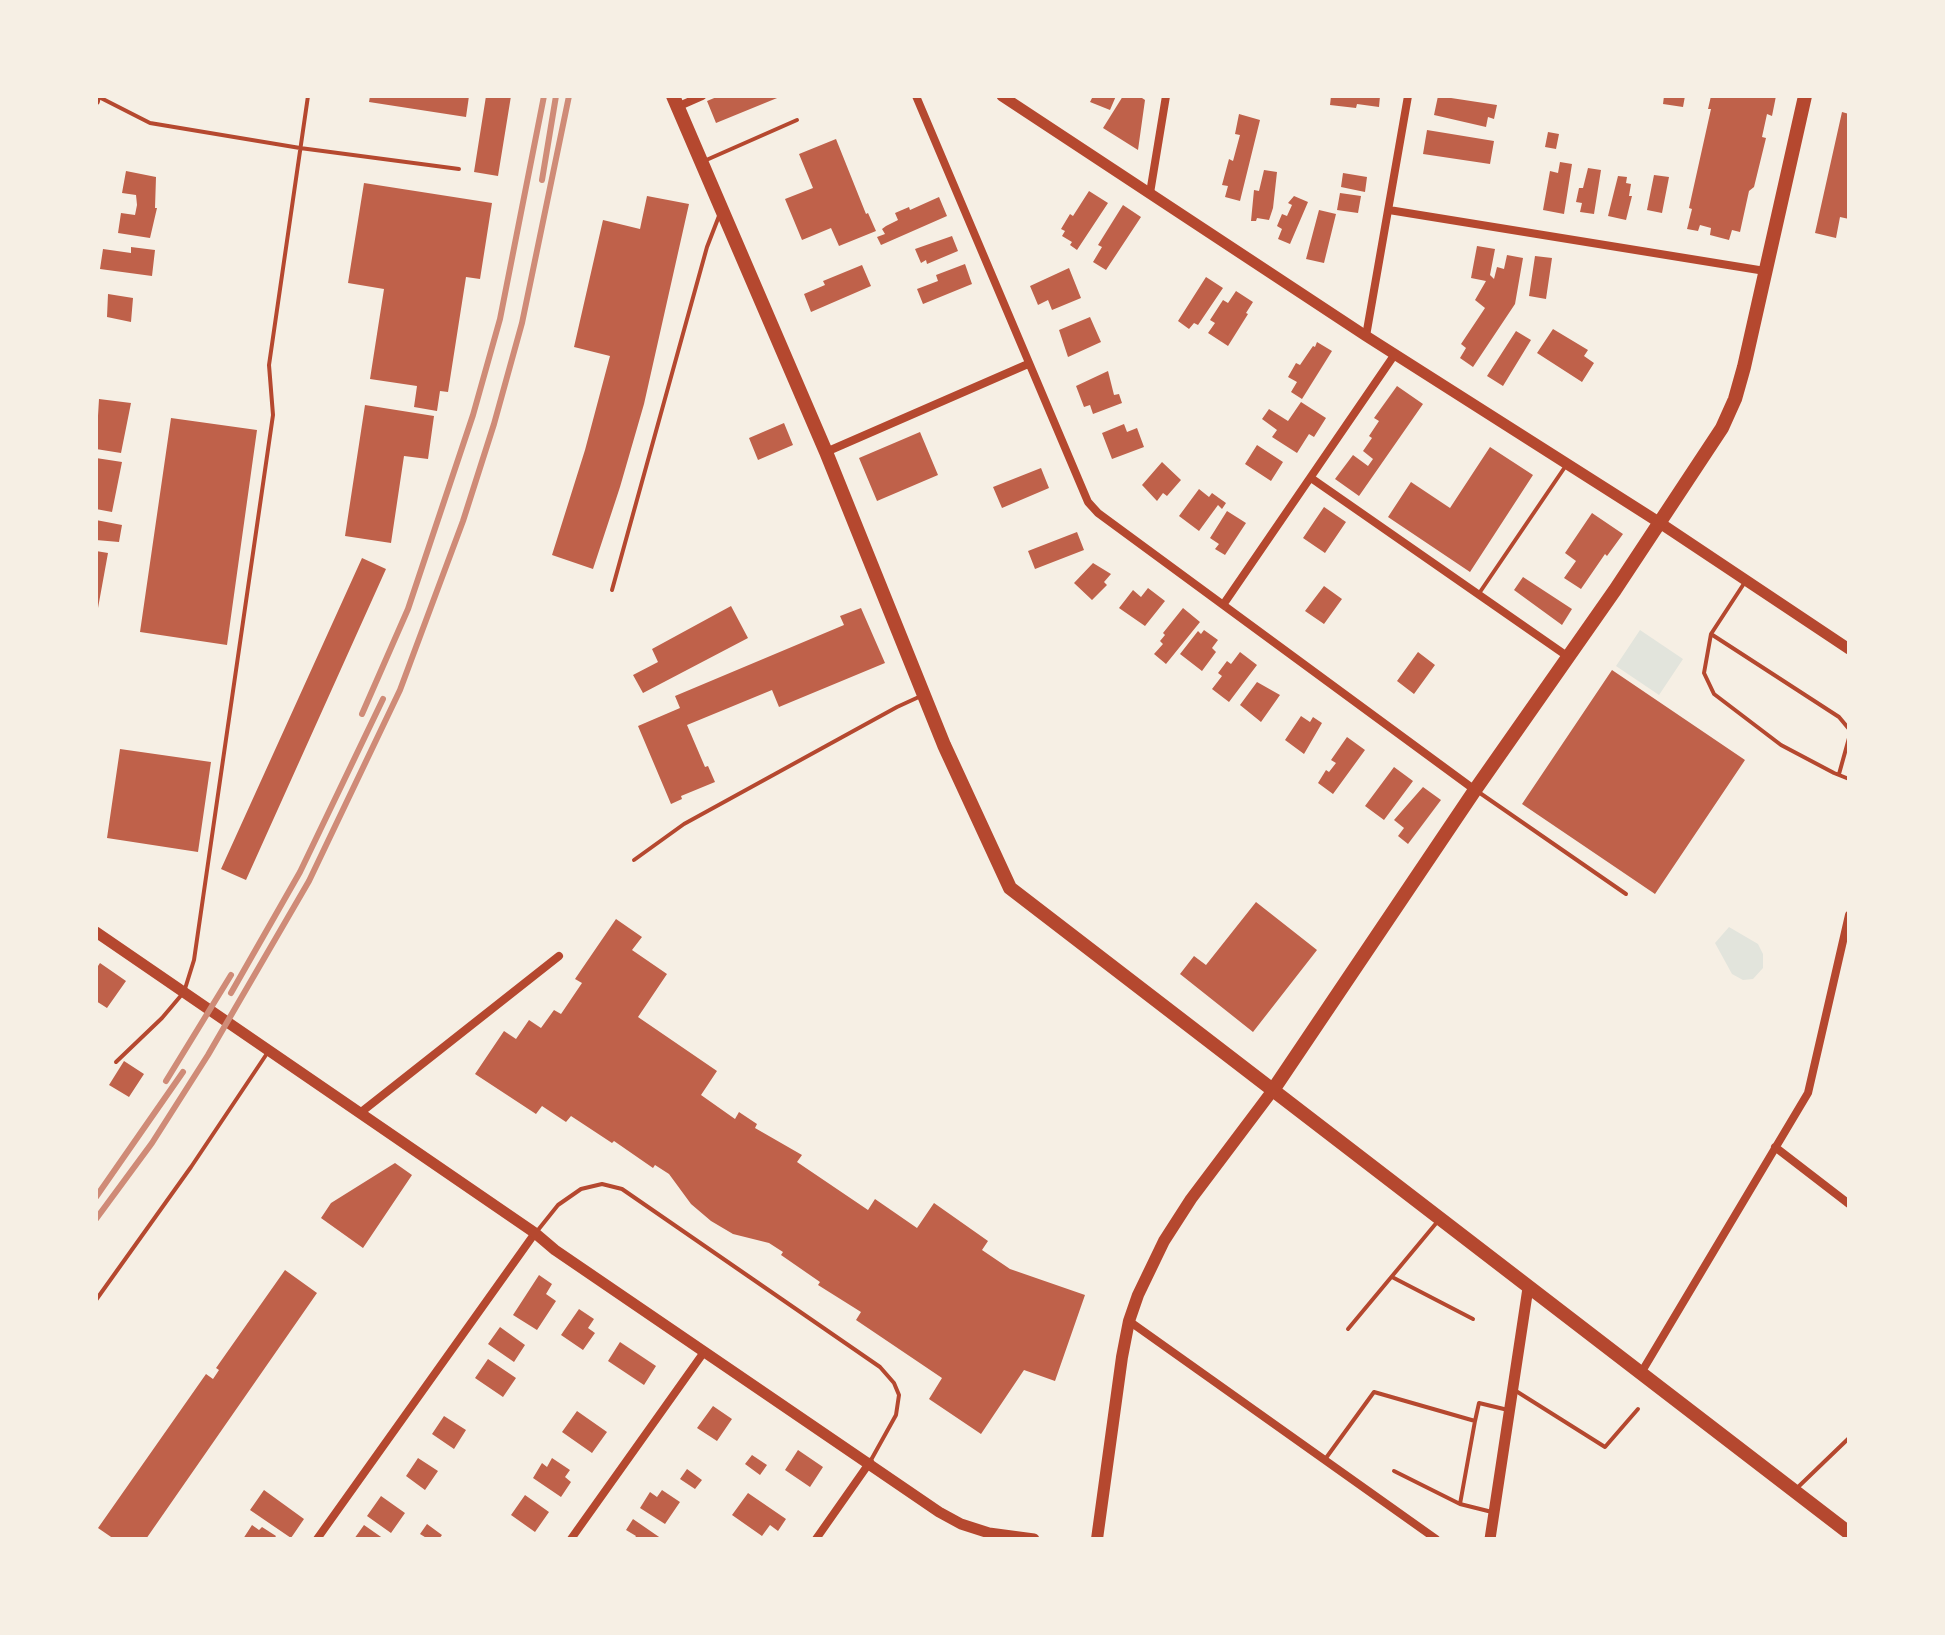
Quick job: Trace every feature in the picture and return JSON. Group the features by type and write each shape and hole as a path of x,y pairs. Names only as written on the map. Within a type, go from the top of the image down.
{"main road":[{"path":"1097,1539 1129,1321 1150,1266 1196,1192 1273,1090 1718,435 1735,399 1805,96"},
{"path":"675,101 826,452 924,695 1010,888 1849,1533"}],"street":[{"path":"675,101 702,96"},
{"path":"916,96 1088,502 1098,513 1475,790"},
{"path":"1002,96 1849,649"},
{"path":"1150,193 1166,96"},
{"path":"1366,336 1408,96"},
{"path":"1389,210 1765,271"},
{"path":"1223,605 1395,354"},
{"path":"826,452 1028,364"},
{"path":"1311,478 1567,656"},
{"path":"1641,1373 1808,1093 1849,915"},
{"path":"96,932 704,1352 961,1524 989,1533 1034,1539"},
{"path":"360,1113 559,956"},
{"path":"1775,1147 1849,1204"},
{"path":"317,1539 535,1233"},
{"path":"1490,1539 1528,1288"},
{"path":"1129,1321 1436,1539"},
{"path":"571,1539 704,1352"},
{"path":"816,1539 870,1462"}],"lane":[{"path":"116,1062 184,992 194,960 273,415 269,365 308,96"},
{"path":"96,97 150,123 300,148 459,169"},
{"path":"701,163 797,120"},
{"path":"612,590 707,247 721,210"},
{"path":"1478,594 1567,464"},
{"path":"1746,580 1711,634 1704,673 1714,694 1781,745 1849,779"},
{"path":"1711,634 1839,717 1849,729"},
{"path":"634,860 684,824 924,695"},
{"path":"1838,775 1849,738"},
{"path":"1475,790 1626,894"},
{"path":"96,1300 191,1167 268,1051"},
{"path":"535,1233 558,1205 581,1189 602,1184 622,1189 880,1367 894,1383 899,1395 896,1415 870,1462"},
{"path":"1348,1329 1440,1220"},
{"path":"1392,1277 1473,1319"},
{"path":"1513,1389 1605,1447 1638,1409"},
{"path":"1325,1460 1374,1392 1475,1421"},
{"path":"1460,1504 1479,1403 1509,1410"},
{"path":"1794,1491 1849,1438"},
{"path":"1394,1471 1460,1504 1494,1513"}],"shaded area":[{"path":"1640,630 1683,659 1659,695 1616,666"},
{"path":"1729,927 1758,944 1763,954 1763,968 1753,979 1743,980 1732,974 1715,943"}],"building":[{"path":"370,96 469,96 466,117 369,102"},
{"path":"486,96 511,96 498,176 474,172"},
{"path":"719,96 782,96 716,123 707,101"},
{"path":"1093,96 1116,96 1110,110 1090,102"},
{"path":"1123,96 1139,96 1145,100 1138,150 1103,128"},
{"path":"1331,96 1380,96 1379,107 1330,105"},
{"path":"1438,96 1497,105 1494,119 1488,117 1486,127 1434,115"},
{"path":"1664,96 1685,96 1683,107 1663,104"},
{"path":"1711,96 1776,96 1772,116 1767,114 1762,137 1766,138 1740,232 1732,230 1729,240 1710,235 1711,228 1700,225 1698,231 1687,229"},
{"path":"1842,112 1849,114 1849,219 1840,217 1836,238 1815,233"},
{"path":"1239,114 1260,120 1240,201 1225,197 1228,186 1222,185 1240,135 1235,134"},
{"path":"1427,130 1494,141 1490,164 1423,154"},
{"path":"1548,132 1559,134 1556,149 1545,147"},
{"path":"836,139 876,231 839,246 831,228 802,240 785,199 813,188 799,154"},
{"path":"1560,162 1572,164 1564,214 1543,210 1550,171 1558,173"},
{"path":"1588,168 1601,170 1594,214 1580,212 1582,203 1576,202"},
{"path":"1264,170 1277,172 1273,208 1269,220 1257,218 1251,221 1254,190 1259,191"},
{"path":"126,171 156,177 157,208 150,238 118,233 121,213 135,215 137,205 136,195 122,193"},
{"path":"1343,173 1367,177 1365,192 1341,187"},
{"path":"1654,175 1669,177 1662,213 1647,210"},
{"path":"1618,176 1627,177 1626,183 1631,184 1629,196 1632,196 1626,220 1608,216"},
{"path":"364,183 492,203 480,279 466,277 448,392 440,391 437,411 414,407 417,386 370,379 384,289 348,283"},
{"path":"1089,191 1108,203 1077,250 1070,245 1072,242 1062,236 1065,231 1061,229"},
{"path":"1340,193 1361,196 1358,213 1337,210"},
{"path":"647,196 689,204 644,404 593,569 552,555 610,356 574,347 603,220 640,229"},
{"path":"1294,196 1308,202 1290,244 1278,239 1282,229 1277,226 1282,214 1287,216 1292,205 1288,203"},
{"path":"939,197 947,216 881,245 877,237 885,234 882,229 898,220 895,213"},
{"path":"1123,205 1141,217 1106,270 1093,262 1102,247 1098,245"},
{"path":"1319,210 1336,214 1324,263 1306,259"},
{"path":"952,236 958,251 927,264 926,260 921,263 915,249"},
{"path":"1477,246 1495,249 1490,275 1494,279 1497,267 1504,269 1507,255 1523,258 1515,304 1473,367 1460,358 1466,348 1461,344 1485,308 1475,300 1486,281 1471,278"},
{"path":"131,247 155,250 152,276 100,269 103,249 131,253"},
{"path":"1535,256 1552,258 1546,299 1529,296"},
{"path":"965,264 972,284 923,304 917,289 938,281 936,275"},
{"path":"862,265 871,286 811,312 804,294 825,285 823,281"},
{"path":"1069,268 1081,298 1052,310 1048,300 1038,305 1030,286"},
{"path":"1206,277 1223,288 1198,325 1194,323 1189,329 1178,321"},
{"path":"1236,291 1253,302 1228,346 1208,333 1215,323 1210,320 1223,300 1228,303"},
{"path":"108,294 133,298 131,322 107,317"},
{"path":"1090,317 1101,342 1068,357 1059,330"},
{"path":"1553,329 1588,350 1584,356 1594,363 1582,382 1537,353"},
{"path":"1516,331 1531,340 1503,386 1487,376"},
{"path":"1317,342 1332,351 1302,399 1291,392 1297,382 1288,377 1296,363 1300,365"},
{"path":"1108,371 1114,395 1119,394 1122,403 1093,414 1090,405 1084,407 1076,386"},
{"path":"1397,386 1423,404 1359,496 1335,479 1353,455 1368,466 1373,459 1363,451 1379,421 1374,418"},
{"path":"99,399 131,403 121,453 96,449"},
{"path":"1301,402 1326,418 1314,437 1309,434 1297,453 1272,437 1277,430 1262,419 1269,409 1288,421"},
{"path":"365,405 434,416 428,459 404,456 391,543 345,536"},
{"path":"171,418 257,430 227,645 140,632"},
{"path":"784,423 793,445 758,460 749,438"},
{"path":"1124,424 1127,432 1137,428 1144,447 1112,459 1102,433"},
{"path":"920,432 938,475 877,501 859,458"},
{"path":"1257,445 1283,462 1271,481 1245,464"},
{"path":"1490,447 1533,475 1470,572 1388,517 1411,482 1450,508"},
{"path":"96,458 122,462 112,512 96,509"},
{"path":"1162,462 1181,480 1167,496 1163,493 1157,501 1142,485"},
{"path":"1041,468 1049,488 1002,508 993,487"},
{"path":"1199,489 1209,497 1212,493 1226,503 1222,509 1218,505 1199,531 1179,516"},
{"path":"1324,507 1346,522 1325,553 1303,538"},
{"path":"1227,511 1246,523 1225,555 1215,549 1219,544 1210,538"},
{"path":"1592,513 1623,534 1581,589 1564,578 1576,561 1565,553"},
{"path":"96,520 122,525 119,542 96,540"},
{"path":"1077,532 1084,550 1035,569 1028,551"},
{"path":"96,551 108,553 98,608 96,608"},
{"path":"362,558 386,569 246,880 221,869"},
{"path":"1093,563 1111,574 1104,582 1107,585 1092,600 1074,583"},
{"path":"1523,577 1572,609 1562,625 1514,590"},
{"path":"1324,586 1342,599 1324,624 1305,611"},
{"path":"1148,588 1165,601 1145,626 1119,608 1133,590 1141,597"},
{"path":"731,606 748,638 643,693 633,675 658,662 652,649"},
{"path":"861,608 885,663 779,707 772,690 687,725 715,782 681,796 682,799 671,804 638,726 680,708 675,696 844,625 840,616"},
{"path":"1183,608 1200,622 1166,664 1154,654 1163,644 1160,641 1165,635 1163,633"},
{"path":"1204,630 1218,640 1212,648 1216,652 1202,671 1180,654 1198,631 1201,634"},
{"path":"1240,652 1257,665 1229,702 1212,689 1222,676 1218,673 1227,661 1231,664"},
{"path":"1418,652 1435,665 1414,694 1397,681"},
{"path":"1612,670 1745,760 1655,894 1522,804"},
{"path":"1257,682 1280,695 1261,722 1240,705"},
{"path":"1301,716 1310,722 1313,717 1322,723 1304,754 1285,740"},
{"path":"1347,737 1365,750 1333,794 1318,783 1326,770 1329,772 1336,763 1331,760"},
{"path":"120,749 211,762 198,852 107,838"},
{"path":"1394,767 1413,781 1384,820 1365,806"},
{"path":"1423,787 1441,800 1408,844 1398,836 1404,828 1394,820"},
{"path":"1256,902 1317,950 1253,1032 1180,974 1194,956 1206,965"},
{"path":"616,919 642,937 632,950 667,974 638,1017 717,1071 701,1095 735,1119 739,1112 757,1124 755,1128 802,1155 797,1162 868,1210 875,1199 917,1228 934,1203 988,1241 982,1250 1010,1269 1085,1295 1055,1381 1024,1370 981,1434 929,1399 942,1378 856,1320 861,1312 818,1285 820,1282 781,1255 783,1252 769,1243 733,1234 711,1221 691,1204 669,1174 655,1165 653,1168 571,1116 566,1122 542,1106 536,1114 475,1074 504,1031 516,1039 529,1020 541,1028 554,1010 561,1014 582,983 575,979"},
{"path":"100,963 126,981 107,1008 96,1001 96,969"},
{"path":"124,1061 144,1074 129,1097 109,1085"},
{"path":"395,1163 412,1175 363,1248 321,1218 331,1203"},
{"path":"285,1270 317,1293 146,1539 114,1539 98,1528 206,1374 213,1379 219,1370 216,1368"},
{"path":"539,1275 552,1284 546,1294 556,1301 537,1330 513,1315"},
{"path":"579,1309 594,1319 588,1328 595,1333 583,1350 561,1335"},
{"path":"500,1327 525,1345 514,1362 488,1344"},
{"path":"620,1342 656,1366 644,1385 608,1361"},
{"path":"488,1359 516,1378 503,1397 475,1378"},
{"path":"713,1406 732,1419 717,1441 697,1428"},
{"path":"577,1411 607,1432 592,1453 562,1432"},
{"path":"444,1416 466,1430 454,1449 432,1434"},
{"path":"798,1450 823,1467 810,1487 785,1470"},
{"path":"752,1455 767,1465 760,1475 745,1464"},
{"path":"418,1458 438,1471 425,1490 406,1476"},
{"path":"552,1458 570,1470 565,1477 571,1482 561,1497 533,1478 542,1463 547,1467"},
{"path":"687,1469 702,1480 695,1489 680,1479"},
{"path":"264,1490 304,1519 291,1538 250,1510"},
{"path":"662,1490 680,1502 665,1524 640,1508 650,1492 657,1497"},
{"path":"748,1493 786,1519 778,1531 770,1525 762,1536 732,1515"},
{"path":"525,1495 549,1512 535,1532 511,1515"},
{"path":"381,1496 405,1513 391,1533 367,1516"},
{"path":"633,1519 662,1539 634,1539 636,1536 626,1530"},
{"path":"427,1524 442,1535 439,1539 428,1539 420,1534"},
{"path":"252,1525 276,1536 274,1539 243,1539"},
{"path":"364,1525 384,1539 354,1539"}],"railway":[{"path":"362,714 408,609 473,415 500,319 544,96"},
{"path":"542,180 556,96"},
{"path":"96,1219 152,1143 208,1055 309,881 400,690 463,521 494,424 522,323 569,96"},
{"path":"231,993 300,872 383,699"},
{"path":"166,1081 231,975"},
{"path":"96,1197 183,1072"}]}
